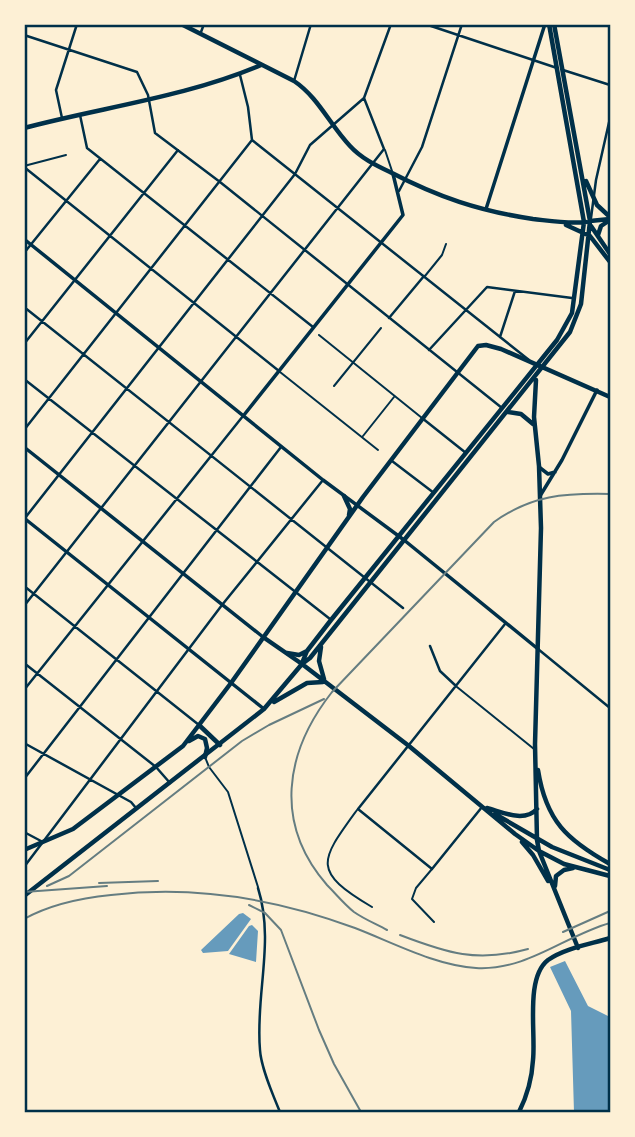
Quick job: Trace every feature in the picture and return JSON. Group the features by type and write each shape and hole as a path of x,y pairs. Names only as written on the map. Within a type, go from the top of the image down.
{"main road":[{"path":"181,24 294,81 307,91 350,146 373,164 404,180 454,202 485,210 562,223 588,223 611,219"},
{"path":"547,24 588,223 611,254"},
{"path":"302,664 307,651 365,578 545,367 578,317 590,236 554,24"},
{"path":"24,128 148,100 240,75 261,65"},
{"path":"581,172 593,199 611,219"},
{"path":"598,235 601,226 611,219"},
{"path":"562,223 590,236 611,262"},
{"path":"266,707 310,658 371,582 434,493 569,322 584,232 588,223"},
{"path":"183,746 231,683 356,505 474,349 483,345 501,349 611,397"},
{"path":"537,364 534,426 540,496 535,750 537,840 556,898 578,948"},
{"path":"535,397 545,367"},
{"path":"507,412 518,412 534,426"},
{"path":"344,496 350,509 347,521"},
{"path":"263,637 409,746 539,851 580,869 611,876"},
{"path":"323,642 318,661 327,683"},
{"path":"287,653 299,655 307,651"},
{"path":"24,896 266,707 307,682 327,683"},
{"path":"199,725 220,745"},
{"path":"194,732 207,744 205,757"},
{"path":"24,850 73,829 194,738 201,737"},
{"path":"535,750 542,792 559,827 575,843 611,864"},
{"path":"482,807 525,816 532,814 537,808"},
{"path":"482,807 537,840 584,862 611,870"},
{"path":"515,834 533,855 556,898"},
{"path":"556,898 556,876 567,869 580,869"},
{"path":"519,1112 527,1093 533,1061 536,978 547,961 611,938"}],"street":[{"path":"62,118 56,90 77,24"},
{"path":"200,35 204,24"},
{"path":"294,81 311,24"},
{"path":"266,707 231,683 24,518 295,174 310,145 364,98 391,24"},
{"path":"425,24 611,85"},
{"path":"398,192 422,147 462,24"},
{"path":"485,210 547,24"},
{"path":"24,35 137,72 148,95 155,133 502,408"},
{"path":"24,430 252,140 240,75"},
{"path":"24,690 403,215 393,174 364,98"},
{"path":"80,114 86,148 313,327"},
{"path":"588,223 611,118"},
{"path":"252,140 531,362"},
{"path":"24,606 384,149"},
{"path":"24,344 178,150"},
{"path":"25,168 66,155"},
{"path":"24,253 100,159"},
{"path":"25,168 378,450"},
{"path":"24,239 611,708"},
{"path":"389,318 442,255 446,244"},
{"path":"429,350 487,287 575,298"},
{"path":"500,337 515,291"},
{"path":"24,307 403,608"},
{"path":"334,386 381,328"},
{"path":"319,335 466,453"},
{"path":"24,379 331,620"},
{"path":"540,496 597,390"},
{"path":"362,437 394,396"},
{"path":"24,447 263,637"},
{"path":"24,779 282,447"},
{"path":"391,460 434,493"},
{"path":"539,466 548,474 555,472"},
{"path":"24,867 222,605 323,480"},
{"path":"24,586 199,725"},
{"path":"372,907 346,891 331,876 328,868 331,846 505,624"},
{"path":"430,646 440,671 535,750"},
{"path":"24,663 156,766 170,783"},
{"path":"24,743 120,795 137,809"},
{"path":"205,757 209,767 228,792 265,913 266,948 260,1052 280,1112"},
{"path":"433,922 412,900 416,888 482,807"},
{"path":"358,809 432,869"},
{"path":"24,832 43,843"}],"water":[{"path":"243,913 251,919 228,951 203,953 201,950"},
{"path":"252,925 258,931 256,962 229,954"},
{"path":"565,961 588,1006 610,1017 610,1112 574,1112 571,1011 550,967"}],"railway":[{"path":"387,930 354,912 340,899 310,862 299,838 293,813 295,764 316,715 332,692 494,522 535,501 563,495 610,494"},
{"path":"47,886 69,876 242,741 324,699"},
{"path":"99,883 158,881"},
{"path":"24,892 107,886"},
{"path":"24,919 55,906 100,896 142,892 204,893 296,909 355,928 445,963 476,968 495,967 529,959 610,923"},
{"path":"249,905 265,913 281,930 319,1030 334,1064 361,1112"},
{"path":"563,932 610,911"},
{"path":"400,935 462,954 493,955 528,949"}]}
